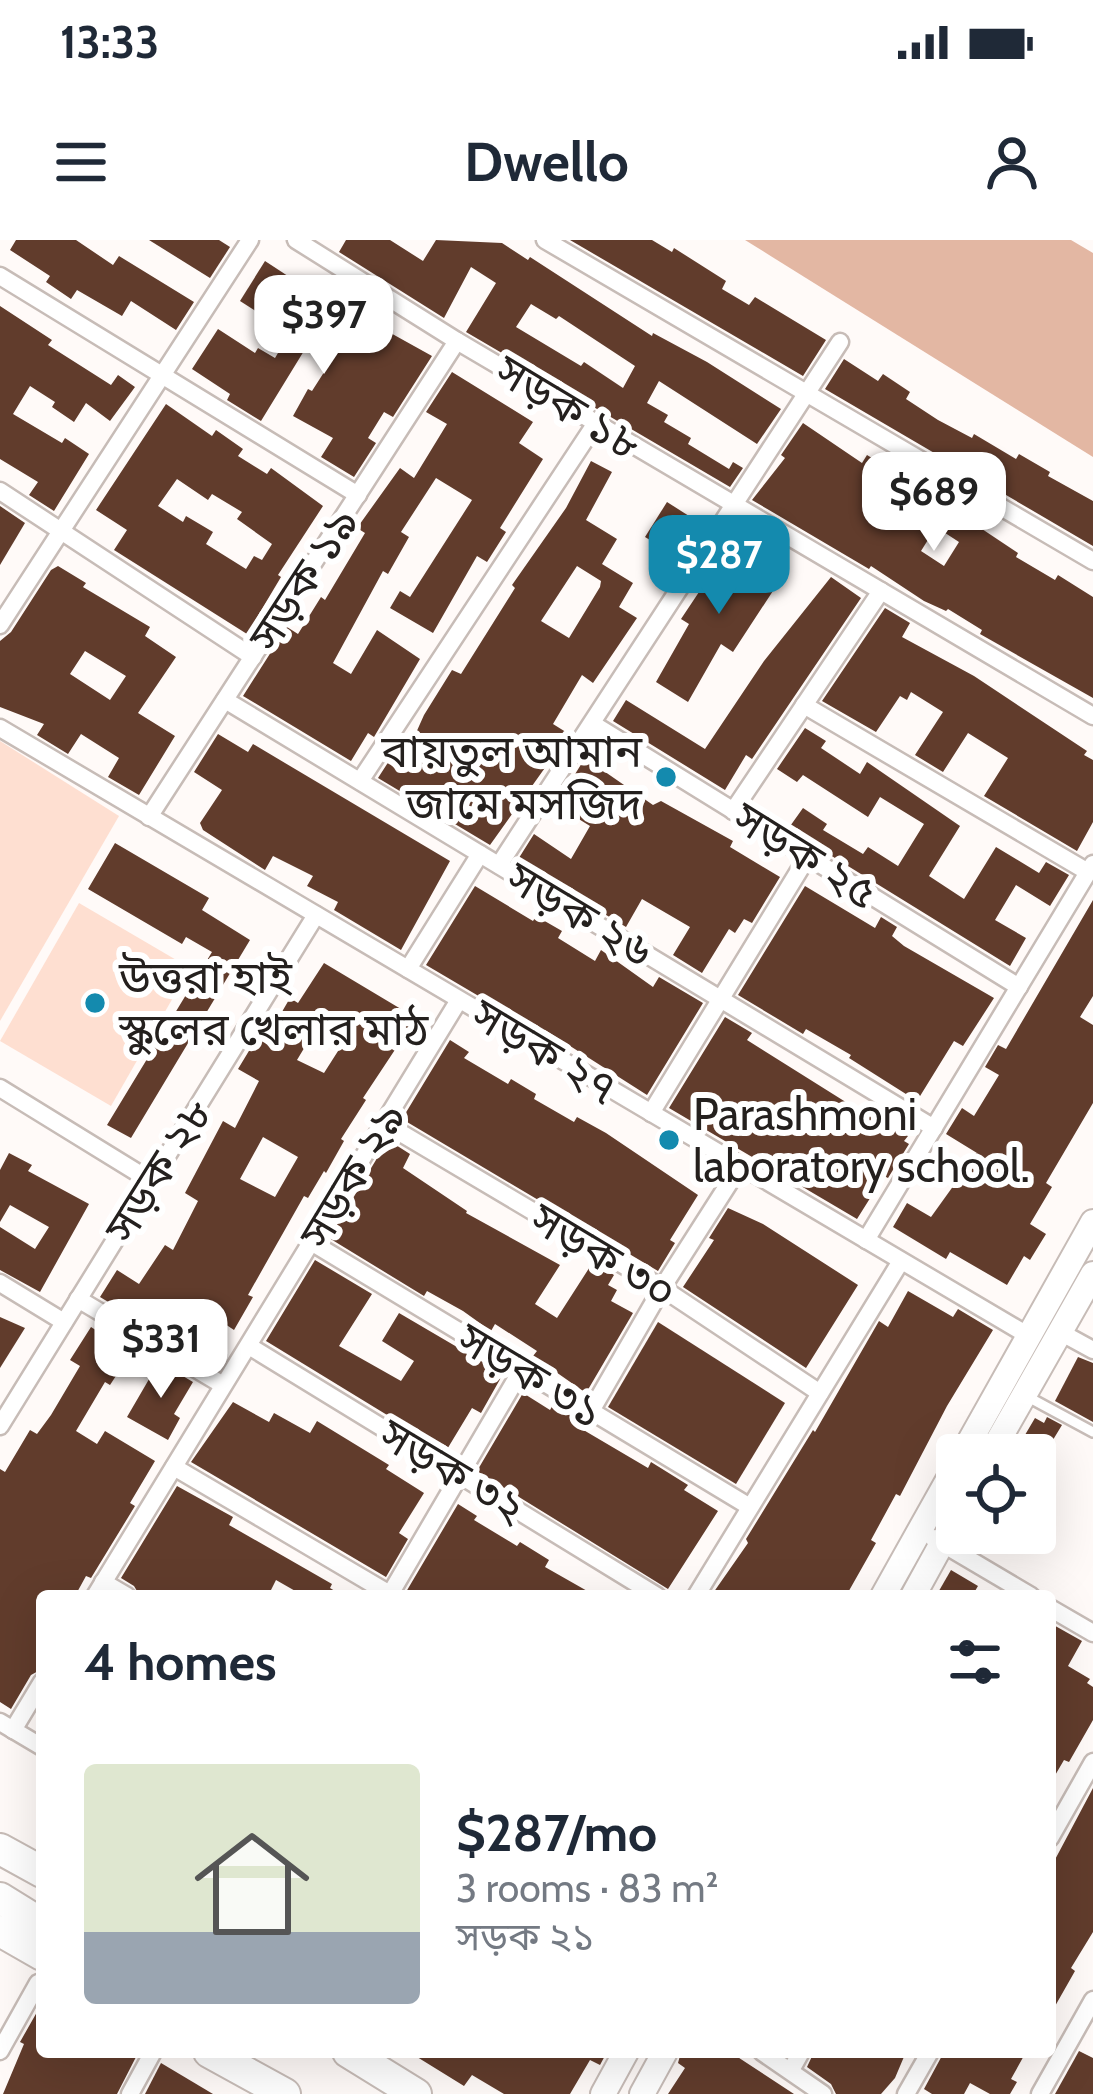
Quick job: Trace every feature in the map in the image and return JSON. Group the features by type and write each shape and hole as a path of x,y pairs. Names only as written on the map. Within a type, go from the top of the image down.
{"highway":[{"path":"0,1849 36,1870"},
{"path":"0,1898 36,1920"},
{"path":"0,1931 36,1965"},
{"path":"220,2058 285,2094"},
{"path":"257,2058 314,2094"},
{"path":"358,2058 416,2094"}],"main road":[{"path":"974,1434 1093,1222"},
{"path":"1002,1434 1093,1274"},
{"path":"886,1590 936,1501"},
{"path":"917,1590 936,1554"},
{"path":"603,2094 623,2058"},
{"path":"642,2094 662,2058"}],"street":[{"path":"0,626 250,240"},
{"name":"সড়ক ১৮","path":"296,240 457,341 1093,716"},
{"path":"545,240 1093,561"},
{"path":"0,276 358,495"},
{"name":"সড়ক ১৯","path":"149,817 457,341"},
{"path":"499,865 840,342"},
{"path":"360,781 596,423"},
{"path":"0,490 253,657"},
{"path":"734,811 881,591"},
{"name":"সড়ক ২৬","path":"225,700 934,1128"},
{"path":"804,705 1090,868 1085,896 1019,987 866,1240"},
{"name":"সড়ক ২৫","path":"593,724 1019,987"},
{"name":"সড়ক ২৭","path":"0,728 1029,1336"},
{"path":"408,969 481,854"},
{"path":"651,1113 808,856"},
{"name":"সড়ক ২৮","path":"0,1426 316,915"},
{"name":"সড়ক ২৯","path":"99,1589 459,1000"},
{"path":"0,1088 151,1181"},
{"name":"সড়ক ৩০","path":"384,1123 662,1288 820,1393"},
{"path":"591,1411 740,1166"},
{"name":"সড়ক ৩১","path":"311,1242 750,1508"},
{"path":"700,1590 901,1261"},
{"path":"0,1283 64,1322"},
{"path":"79,1298 224,1385"},
{"path":"1060,1332 1093,1350"},
{"name":"সড়ক ৩২","path":"248,1346 647,1590"},
{"path":"393,1590 522,1370"},
{"path":"174,1467 382,1590"},
{"path":"920,1530 936,1539"},
{"path":"960,1554 1020,1590"},
{"path":"1056,1613 1093,1633"},
{"path":"36,1689 6,1726 36,1744"},
{"path":"1056,1827 1093,1762"},
{"path":"0,2051 36,1977"},
{"path":"1040,2094 1087,2023 1093,2000"},
{"path":"130,2094 150,2058"},
{"path":"772,2058 824,2094"},
{"path":"791,2070 798,2058"},
{"path":"906,2094 927,2058"}],"lane":[{"path":"1023,1395 1093,1432"}],"shaded area":[{"path":"745,240 1071,240 1093,253 1093,457"},
{"path":"0,741 119,816 0,1021"},
{"name":"উত্তরা হাই স্কুলের খেলার মাঠ","path":"79,903 190,968 111,1106 0,1041"}],"building":[{"path":"16,240 76,240 113,265 119,256 194,302 176,330 131,301 122,316 77,290 71,299 46,282 50,276 10,250"},
{"path":"149,240 219,240 230,247 210,278"},
{"path":"346,240 390,240 423,261 436,240 502,243 781,409 757,444 659,381 647,403 668,415 664,422 691,438 688,444 729,469 733,462 743,468 730,487 466,332 496,283 471,267 444,318 339,252","holes":["531,304 556,319 559,316 635,366 623,388 516,327"]},
{"path":"570,240 652,240 672,252 674,248 726,281 722,289 749,305 755,297 826,340 803,376"},
{"path":"265,261 294,280 268,319 240,301"},
{"path":"315,291 432,356 393,417 384,412 368,438 376,443 354,477 321,457 333,438 293,416 328,366 322,363 336,338 318,328 261,421 227,400 230,394 192,369 218,329 255,353 258,348 275,358"},
{"path":"0,306 52,340 48,345 111,385 118,375 135,387 110,421 86,403 74,422 30,386 13,414 89,454 54,511 29,495 38,482 0,459"},
{"path":"844,359 878,381 883,374 910,392 906,399 938,420 1016,459 1019,454 1093,501 1093,546 825,389"},
{"path":"452,372 533,422 519,443 543,459 500,528 506,532 487,562 477,556 433,633 390,608 400,591 410,597 472,500 436,478 401,532 409,537 388,574 383,571 333,663 351,674 377,630 420,659 374,737 368,733 351,761 243,696 287,627 298,634 321,597 325,600 365,533 357,528 400,468 414,478 447,424 426,412"},
{"path":"166,404 212,436 216,430 243,449 238,456 267,474 271,468 323,506 247,634 114,550 127,530 96,510","holes":["177,479 208,500 212,494 242,512 237,519 272,544 262,560 254,556 246,569 206,544 213,532 186,516 183,522 158,506"]},
{"path":"803,423 862,463 867,455 923,494 926,490 941,499 947,490 974,506 967,519 1018,553 1016,557 1093,597 1093,698 980,634 982,630 948,609 924,601 752,500 785,458 781,455","holes":["936,527 959,542 944,566 921,551"]},
{"path":"591,461 612,472 586,520 617,539 602,564 633,583 619,607 637,618 593,683 582,675 553,724 569,734 490,845 378,778 398,747 407,753 452,670 461,674 515,588 512,585 566,508","holes":["577,566 601,581 569,638 541,621"]},
{"path":"667,502 689,516 668,551 645,537"},
{"path":"0,506 25,523 0,565"},
{"path":"733,541 784,574 733,652 721,644 688,702 656,682 689,624 681,619"},
{"path":"58,566 86,583 83,587 150,627 145,636 176,657 138,713 175,736 139,795 108,777 119,758 81,734 68,754 37,735 44,724 0,707 0,641 11,632","holes":["85,651 126,676 110,700 70,674"]},
{"path":"831,577 861,598 752,759 746,755 725,790 613,721 626,700 705,749 764,661"},
{"path":"885,608 910,623 902,637 974,676 1087,751 1084,755 1093,760 1093,822 1077,851 984,796 1008,758 968,733 943,772 915,755 943,712 911,692 907,700 900,696 876,732 822,701"},
{"path":"805,728 826,741 821,748 860,774 867,762 960,826 929,876 964,899 996,847 1039,873 1046,862 1069,875 1050,906 1016,885 995,920 1026,938 1010,966 788,829 803,808 827,824 823,830 863,854 868,847 898,866 924,824 880,797 868,817 803,775 797,782 777,769"},
{"path":"218,734 248,752 253,744 450,861 401,950 334,910 338,902 307,886 313,876 273,856 265,870 203,830 200,823 222,790 194,772"},
{"path":"585,758 653,805 661,801 733,841 730,847 780,877 752,923 744,919 735,933 729,929 702,973 673,955 690,927 642,899 626,927 517,861 534,834 571,859 590,826 556,805"},
{"path":"115,843 209,898 202,910 250,940 131,1138 107,1125 212,952 186,937 182,944 88,889"},
{"path":"475,886 533,921 536,916 562,931 558,938 595,961 601,950 653,987 659,977 703,1003 647,1095 545,1030 543,1034 426,965"},
{"path":"805,886 875,928 881,917 897,927 892,936 904,946 994,998 963,1046 954,1041 917,1101 849,1058 851,1055 806,1029 803,1034 738,995"},
{"path":"1093,900 1093,996 1080,1017 1093,1025 1093,1103 1046,1183 1052,1187 1030,1224 1046,1234 1030,1260 1024,1256 1007,1285 950,1252 946,1259 893,1227 907,1203 931,1217 954,1185 937,1175 977,1153 946,1134 962,1108 974,1116 999,1075 985,1067 998,1045 1006,1049"},
{"path":"324,963 416,1018 363,1098 326,1173 308,1198 304,1196 248,1295 253,1297 234,1330 225,1324 205,1360 100,1297 117,1270 139,1284 165,1245 173,1250 198,1201 185,1193 223,1121 235,1128 259,1081 238,1069 258,1036 265,1041 290,998 298,1003","holes":["327,1010 354,1026 324,1073 297,1060","263,1137 298,1157 275,1197 240,1179"]},
{"path":"725,1017 752,1033 747,1040 908,1136 904,1141 909,1144 857,1219 669,1108"},
{"path":"450,1040 469,1052 464,1058 508,1084 511,1079 574,1122 577,1117 606,1133 698,1195 670,1240 675,1243 658,1271 402,1119"},
{"path":"388,1140 410,1154 403,1168 466,1213 560,1265 535,1304 557,1318 593,1262 614,1275 608,1285 617,1290 611,1301 633,1313 586,1393 533,1356 537,1351 495,1324 491,1331 329,1238"},
{"path":"9,1153 32,1165 28,1171 89,1204 40,1292 0,1270 0,1227 35,1249 49,1227 10,1205 0,1222 0,1170"},
{"path":"728,1208 763,1224 858,1285 806,1368 683,1287 714,1240 709,1238"},
{"path":"315,1260 372,1294 339,1346 401,1381 414,1361 382,1341 399,1313 503,1374 481,1413 472,1408 446,1451 266,1341"},
{"path":"908,1291 953,1317 958,1309 993,1330 900,1496 896,1494 849,1590 715,1590 879,1321 888,1327"},
{"path":"0,1317 25,1328 0,1368"},
{"path":"658,1322 785,1403 736,1484 608,1407"},
{"path":"91,1327 131,1353 110,1385 105,1382 76,1431 97,1444 105,1431 155,1461 130,1503 135,1506 91,1578 86,1576 78,1590 36,1590 36,1672 11,1709 0,1702 0,1469 5,1472 30,1430 37,1434 51,1415 80,1366 70,1360"},
{"path":"1078,1357 1093,1363 1093,1422 1055,1401"},
{"path":"159,1362 193,1382 174,1414 180,1418 168,1440 127,1417"},
{"path":"523,1393 550,1410 554,1403 579,1418 575,1425 648,1468 651,1462 718,1511 668,1589 477,1471"},
{"path":"233,1402 269,1422 274,1413 310,1433 317,1421 389,1465 386,1469 424,1493 399,1533 408,1539 386,1577 191,1462"},
{"path":"1047,1417 1062,1425 1056,1435 1026,1434 1035,1418 1044,1423"},
{"path":"177,1486 233,1517 229,1525 332,1584 333,1590 294,1590 276,1580 271,1590 136,1590 121,1578"},
{"path":"458,1504 477,1516 474,1520 549,1560 545,1567 585,1590 407,1590"},
{"path":"951,1570 978,1586 976,1590 939,1590"},
{"path":"1056,1626 1082,1641 1068,1666 1090,1679 1087,1683 1093,1687 1093,1720 1069,1762 1064,1760 1056,1774"},
{"path":"1093,1788 1093,1932 1056,2004 1056,1858"},
{"path":"36,2014 36,2058 135,2058 117,2094 3,2094 24,2044 20,2042"},
{"path":"1079,2051 1093,2058 1093,2094 1055,2094"},
{"path":"419,2058 604,2058 600,2065 590,2060 570,2094 504,2094 472,2075 464,2086"},
{"path":"679,2058 739,2058 794,2094 668,2094 685,2068 678,2063"},
{"path":"811,2058 903,2058 881,2094 836,2094 831,2084 807,2067"},
{"path":"941,2058 1023,2058 1011,2079 1017,2082 1010,2094 990,2094 970,2083 964,2094 932,2094 924,2089"},
{"path":"161,2063 213,2094 145,2094"}],"place":[{"name":"বায়তুল আমান জামে মসজিদ","path":"666,777"},
{"name":"উত্তরা হাই স্কুলের খেলার মাঠ","path":"95,1003"},
{"name":"Parashmoni laboratory school.","path":"669,1140"}]}
